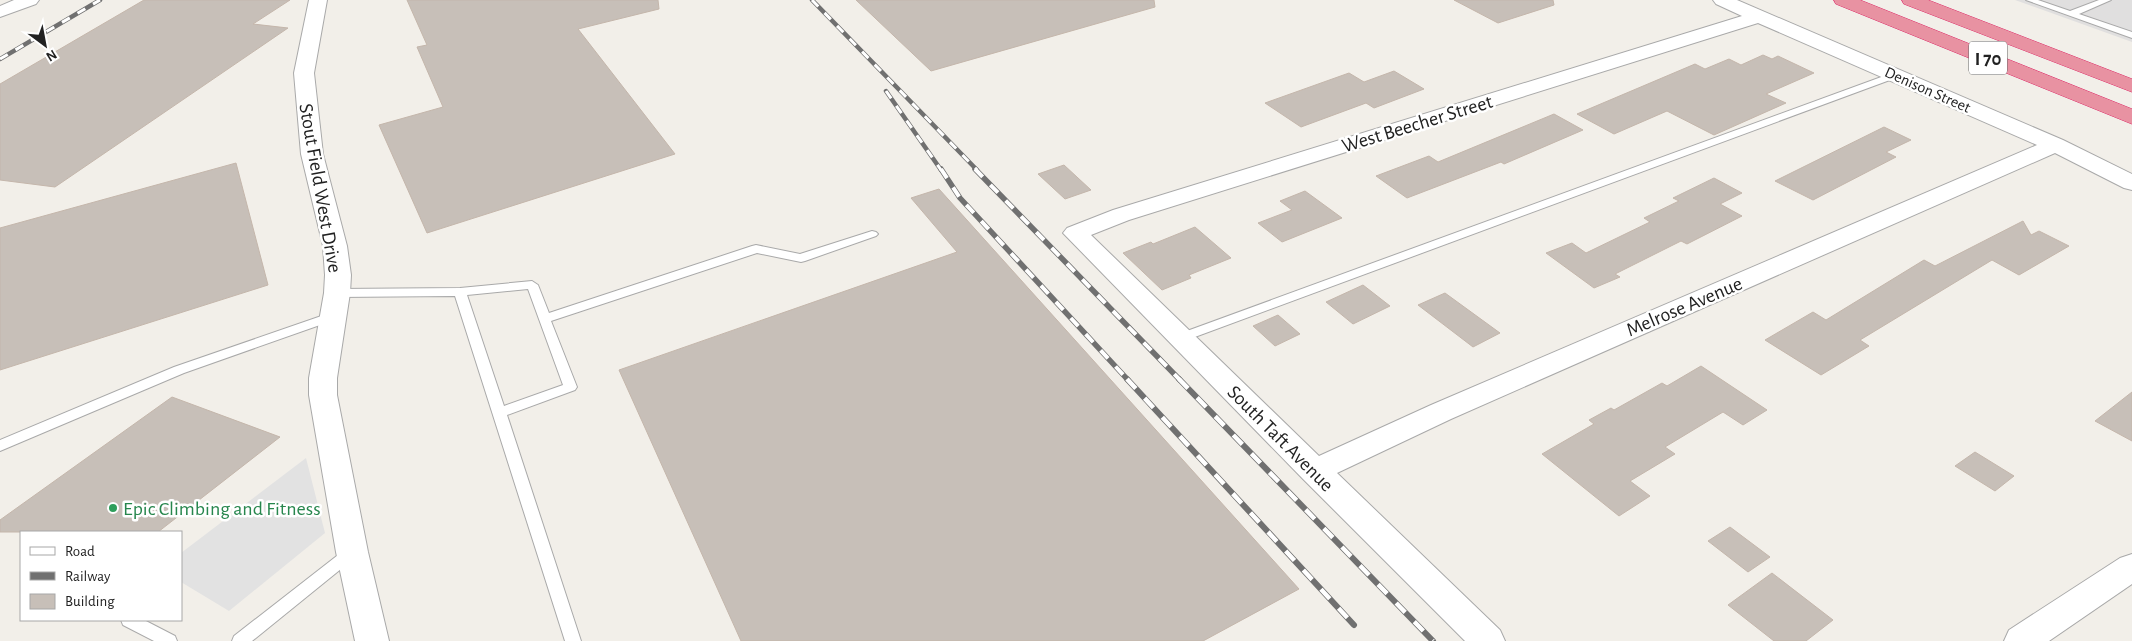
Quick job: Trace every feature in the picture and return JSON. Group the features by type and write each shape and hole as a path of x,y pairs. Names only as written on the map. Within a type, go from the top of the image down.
{"highway":[{"name":"I 70","path":"1843,0 2132,117"},
{"name":"I 70","path":"1911,0 2132,86"}],"street":[{"path":"4,10 30,0"},
{"name":"Stout Field West Drive","path":"318,0 304,73 312,154 335,246 335,304 323,378 323,395 352,552 371,641"},
{"name":"Denison Street","path":"1722,0 2055,145 2132,183"},
{"name":"West Beecher Street","path":"1075,233 1121,215 1760,16"},
{"name":"Melrose Avenue","path":"1314,471 1440,412 2055,145"},
{"name":"South Taft Avenue","path":"1075,233 1488,641"},
{"path":"2021,641 2132,567"}],"lane":[{"path":"2030,0 2132,35"},
{"path":"2070,14 2108,0"},
{"path":"1180,338 1895,75"},
{"path":"546,318 756,249 801,258 872,234"},
{"path":"0,446 335,304 532,285 546,318 570,387 499,413"},
{"path":"460,292 573,641"},
{"path":"240,641 352,552"},
{"path":"132,621 169,641"}],"shaded area":[{"path":"2015,0 2132,0 2132,42"},
{"path":"306,458 325,533 229,611 182,583 182,552"}],"building":[{"path":"144,0 290,0 253,24 288,28 55,187 0,180 0,84"},
{"path":"407,0 658,0 659,9 578,29 675,154 427,233 379,125 443,107 417,47 427,45"},
{"path":"856,0 1154,0 1155,7 931,71"},
{"path":"1454,0 1553,0 1554,5 1498,23"},
{"path":"1763,55 1772,59 1778,56 1814,73 1766,94 1786,103 1714,135 1667,111 1614,134 1577,114 1695,64 1705,69 1729,59 1741,65"},
{"path":"1394,71 1424,89 1374,108 1366,103 1301,127 1265,103 1349,73 1364,82"},
{"path":"1554,114 1583,130 1504,164 1501,162 1407,198 1376,176 1429,156 1438,162"},
{"path":"1884,127 1911,140 1886,152 1896,157 1813,200 1775,181"},
{"path":"236,163 268,285 0,370 0,228"},
{"path":"1064,165 1091,190 1065,199 1038,174"},
{"path":"1714,178 1742,193 1720,204 1742,216 1687,244 1681,241 1615,274 1620,277 1594,288 1546,253 1572,243 1586,253 1650,222 1644,218 1679,201 1673,198"},
{"path":"939,189 1299,589 1203,641 741,641 619,370 957,252 911,198"},
{"path":"1305,191 1342,218 1282,242 1258,223 1292,210 1280,201"},
{"path":"2023,221 2031,235 2039,231 2069,246 2019,275 1992,260 1860,340 1869,346 1821,375 1765,340 1813,312 1826,320 1924,260 1935,266"},
{"path":"1195,227 1231,258 1189,275 1191,278 1162,290 1123,253 1151,242 1153,244"},
{"path":"1363,285 1390,306 1353,324 1326,302"},
{"path":"1445,293 1500,333 1473,347 1418,305"},
{"path":"1278,315 1300,334 1275,346 1253,326"},
{"path":"1701,366 1767,410 1743,425 1723,412 1665,447 1675,454 1630,481 1650,496 1619,516 1542,454 1594,424 1589,420 1611,408 1614,410 1662,383 1667,386"},
{"path":"2132,392 2132,441 2095,421"},
{"name":"Epic Climbing and Fitness","path":"172,397 280,437 159,531 0,532 0,520"},
{"path":"1975,452 2014,476 1995,491 1955,466"},
{"path":"1730,527 1770,557 1748,572 1708,541"},
{"path":"1772,573 1833,620 1806,641 1774,641 1728,605"}],"railway":[{"path":"0,59 100,0"},
{"path":"812,0 977,170"},
{"path":"886,91 941,170"},
{"path":"941,169 960,198 1128,380"},
{"path":"975,169 1180,380"},
{"path":"1127,379 1354,625"},
{"path":"1179,379 1433,641"}],"place":[{"name":"Epic Climbing and Fitness","path":"113,508"}]}
